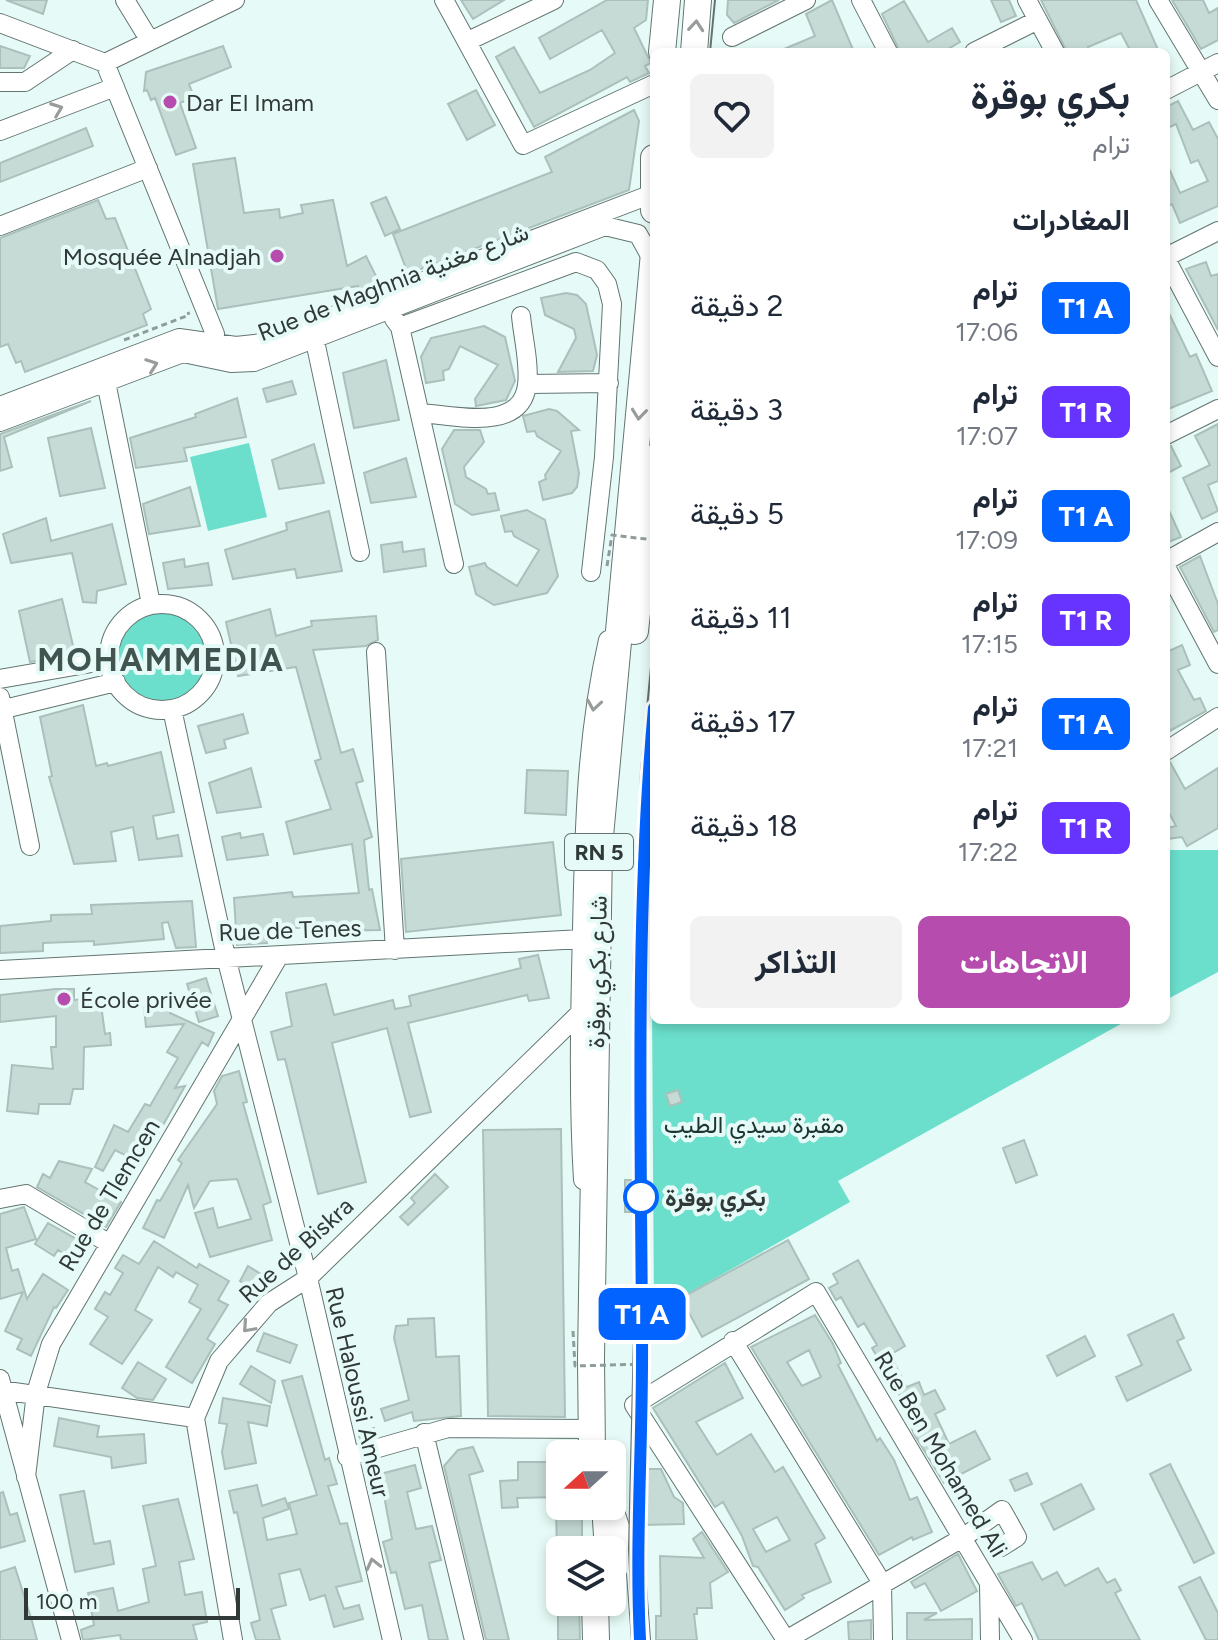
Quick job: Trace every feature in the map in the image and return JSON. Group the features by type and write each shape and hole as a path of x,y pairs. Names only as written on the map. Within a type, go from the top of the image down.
{"highway":[{"path":"662,48 667,0"},
{"path":"674,48 678,0"},
{"path":"694,48 698,0"},
{"name":"شارع بكري بوقرة","path":"592,1440 599,847 607,571 650,281"},
{"name":"شارع بكري بوقرة","path":"604,1440 616,865 624,726 650,494"},
{"path":"595,1616 596,1640"},
{"path":"608,1616 609,1640"}],"street":[{"path":"125,0 150,41"},
{"path":"444,0 523,145 650,86"},
{"path":"468,41 554,0"},
{"path":"732,37 806,0"},
{"path":"861,0 886,48"},
{"path":"1027,0 1053,48"},
{"path":"1158,0 1210,68 1218,100"},
{"path":"105,63 228,1"},
{"path":"982,48 1038,20"},
{"path":"0,23 105,63 148,168 214,349"},
{"path":"0,82 25,82 73,50"},
{"path":"1170,88 1210,68"},
{"path":"0,131 115,87"},
{"path":"0,226 148,168"},
{"name":"Rue de Maghnia شارع مغنية","path":"0,422 179,338 214,349 247,346 313,331 650,203"},
{"name":"Rue de Maghnia شارع مغنية","path":"384,302 605,226 638,234 650,256"},
{"path":"1170,256 1218,231"},
{"path":"400,327 563,266 586,264 597,270 607,284 612,304 607,571 585,788 581,1156 591,1359"},
{"path":"1170,266 1218,357"},
{"path":"384,302 400,327 454,564"},
{"path":"420,413 503,416 522,404 528,384 521,316"},
{"path":"313,331 360,552"},
{"path":"104,374 151,604"},
{"name":"Rue de Maghnia شارع مغنية","path":"0,406 104,374"},
{"path":"528,384 609,383"},
{"path":"1170,433 1218,409"},
{"path":"1170,559 1218,532"},
{"path":"1170,574 1218,664"},
{"path":"151,604 184,608 198,617 214,646 215,663 201,693 172,709 142,706 129,699 116,682 109,660 110,645 124,619 151,604"},
{"path":"376,652 395,950"},
{"path":"0,679 109,660"},
{"path":"30,846 1,706 116,682"},
{"name":"Rue Haloussi Ameur","path":"172,709 226,957 308,1278 347,1457 392,1640"},
{"path":"1170,748 1218,717"},
{"name":"Rue de Tenes","path":"0,970 582,939"},
{"name":"Rue de Tlemcen","path":"26,1477 36,1393 51,1344 279,956"},
{"name":"Rue de Biskra","path":"195,1418 219,1361 269,1303 308,1278 581,1012"},
{"path":"0,1199 26,1194 110,1244"},
{"name":"Rue Ben Mohamed Ali","path":"733,1341 816,1292 1023,1640"},
{"path":"883,1640 882,1583 733,1341 634,1405 786,1640 882,1583 964,1537 1002,1510 1017,1537 1001,1547"},
{"path":"71,1640 1,1386 195,1418 233,1640"},
{"path":"347,1457 448,1428 571,1440"},
{"path":"424,1433 474,1640"},
{"path":"618,1520 636,1573 641,1640"},
{"path":"989,1581 990,1640"},
{"path":"585,1640 586,1616"}],"path":[{"path":"607,571 612,535 650,540"},
{"path":"573,1331 575,1366 647,1364 646,1330"}],"green space":[{"path":"249,443 267,517 208,531 190,457"},
{"path":"161,611 178,615 193,625 203,640 207,657 203,674 193,689 178,699 161,703 144,699 129,689 119,674 115,657 119,640 129,625 144,615"},
{"path":"1170,850 1218,850 1218,972 1170,998"},
{"name":"مقبرة سيدي الطيب","path":"652,1024 1121,1024 838,1181 850,1202 654,1313"}],"building":[{"path":"6,0 47,0 43,14"},
{"path":"461,0 504,0 473,19"},
{"path":"607,0 648,0 646,20 634,28 650,61 645,66 649,73 630,82 627,77 534,127 496,57 514,47 540,93 590,70 615,53 602,30 550,59 539,38"},
{"path":"728,0 779,0 734,23 727,15"},
{"path":"832,0 852,48 786,48 815,36 806,14"},
{"path":"991,0 1009,0 1016,16 1001,22"},
{"path":"1041,0 1136,0 1157,48 1129,48 1121,33 1088,48 1065,48"},
{"path":"1172,0 1203,0 1209,13 1218,8 1218,40 1201,49"},
{"path":"904,1 928,42 952,28 960,42 950,48 898,48 882,14"},
{"path":"0,46 30,56 24,68 0,68"},
{"name":"Dar El Imam","path":"223,46 231,67 189,84 194,97 180,103 196,148 176,155 155,98 151,100 147,90 144,91 146,72"},
{"path":"476,90 495,125 467,140 448,104"},
{"path":"1178,101 1193,130 1209,122 1218,139 1218,206 1180,223 1170,205 1170,171 1180,193 1208,181 1198,160 1191,163 1176,124 1170,127 1170,105"},
{"path":"634,110 639,121 629,190 408,274 393,234 552,172 545,157"},
{"path":"86,128 93,146 0,182 0,163"},
{"name":"Mosquée Alnadjah","path":"235,158 244,213 279,209 280,218 303,213 301,205 333,200 347,266 366,256 378,280 359,290 358,286 218,309 193,164"},
{"path":"386,197 400,229 385,236 371,203"},
{"path":"98,200 106,219 115,218 151,309 143,314 147,325 25,372 21,361 16,363 8,344 0,347 0,238"},
{"path":"1206,262 1211,276 1218,274 1218,330 1186,269"},
{"path":"566,293 577,295 586,304 597,355 593,371 558,372 576,338 574,329 545,315 541,298"},
{"path":"1170,315 1190,357 1196,354 1212,391 1170,408"},
{"path":"484,326 505,337 515,381 506,400 476,406 475,399 498,365 460,346 449,369 443,371 444,380 426,383 421,357 431,338"},
{"path":"386,360 399,420 354,428 343,373"},
{"path":"292,381 296,394 267,402 263,389"},
{"path":"237,398 246,437 184,448 187,461 136,468 130,438 196,417 195,414"},
{"path":"91,401 4,437 12,467 0,471 0,434"},
{"path":"549,409 557,411 579,430 571,431 579,473 577,487 572,493 543,500 539,482 546,479 545,475 561,451 537,436 535,431 527,432 523,416"},
{"path":"1218,424 1218,481 1208,485 1218,511 1202,519 1183,478 1210,465 1195,436"},
{"path":"91,428 105,488 60,496 48,438"},
{"path":"454,430 480,430 484,442 464,467 466,477 486,489 488,494 495,493 499,510 472,515 455,504 442,449"},
{"path":"314,444 324,483 279,489 272,460"},
{"path":"1170,446 1181,466 1170,472"},
{"path":"406,458 416,497 371,503 364,473"},
{"path":"190,487 200,526 149,534 143,504"},
{"path":"527,510 545,520 558,576 547,593 494,605 476,594 469,567 485,563 517,586 539,550 514,536 512,531 505,532 501,516"},
{"path":"329,511 342,571 297,578 295,569 233,579 225,550 287,530 286,523"},
{"path":"1170,513 1181,537 1170,541"},
{"path":"46,518 51,541 112,524 126,584 97,591 96,603 83,602 72,553 11,563 3,534"},
{"path":"402,542 403,552 424,549 426,566 384,572 381,545"},
{"path":"1200,556 1218,604 1218,630 1214,632 1180,567"},
{"path":"184,559 185,567 208,563 212,585 168,589 163,563"},
{"path":"62,599 75,654 30,662 19,611"},
{"path":"270,609 276,636 312,626 311,621 376,616 378,640 366,646 313,650 341,753 353,749 363,781 356,783 372,837 364,840 369,890 372,889 380,930 335,931 335,926 295,928 295,933 266,935 267,943 237,945 234,898 292,892 293,897 359,893 352,844 294,854 286,822 331,809 315,761 321,759 296,667 238,676 226,622"},
{"path":"1182,645 1190,665 1178,670 1194,700 1200,698 1206,711 1170,731 1170,651"},
{"path":"83,705 96,766 107,763 108,766 161,752 174,812 153,816 157,839 178,835 182,856 139,860 133,827 111,832 116,861 74,864 49,777 52,776 40,717"},
{"path":"243,714 248,733 224,740 226,748 206,753 198,726"},
{"path":"1170,762 1185,789 1218,768 1218,828 1187,846 1182,837 1170,838 1170,827 1176,826 1170,815"},
{"path":"251,768 261,807 217,813 209,783"},
{"path":"527,770 568,771 566,815 525,813"},
{"path":"240,833 241,838 263,834 268,855 227,860 222,837"},
{"path":"553,842 561,915 406,932 401,859"},
{"path":"192,901 196,947 176,948 168,922 162,923 164,939 94,945 94,941 43,943 43,951 0,953 0,926 51,921 51,915 92,914 91,905"},
{"path":"538,955 549,998 529,1001 527,995 408,1023 431,1112 410,1117 387,1028 332,1043 366,1182 318,1194 285,1059 278,1060 271,1032 292,1026 286,993 326,984 334,1015 393,1000 395,1009 411,1006 409,996 521,968 519,959"},
{"path":"206,978 218,1016 199,1022 187,984"},
{"path":"74,989 74,1000 100,997 105,1034 110,1033 111,1045 84,1047 83,1089 73,1089 70,1104 39,1104 38,1114 7,1111 12,1065 53,1069 51,1047 56,1047 56,1016 0,1022 0,995"},
{"path":"170,1006 170,1013 214,1033 208,1046 202,1042 175,1088 185,1086 157,1136 144,1129 131,1158 115,1150 103,1171 95,1167 114,1125 128,1132 145,1104 150,1106 178,1058 167,1052 184,1024 146,1027 144,1008"},
{"path":"239,1071 247,1102 243,1103 271,1202 263,1205 272,1240 210,1257 195,1213 213,1208 218,1228 251,1219 237,1179 210,1181 194,1208 188,1185 164,1238 143,1228 157,1200 160,1201 182,1163 178,1160 217,1104 214,1091 222,1076"},
{"path":"678,1090 682,1102 670,1106 666,1094"},
{"path":"561,1129 565,1417 488,1416 483,1130"},
{"path":"1024,1140 1037,1175 1016,1183 1003,1148"},
{"path":"59,1161 92,1169 85,1182 121,1202 106,1227 37,1187 43,1174 50,1178"},
{"path":"435,1174 448,1187 408,1225 400,1217 415,1203 411,1198"},
{"path":"625,1180 646,1180 645,1212 625,1212"},
{"path":"24,1207 36,1239 6,1248 12,1271 18,1269 27,1299 43,1274 68,1290 54,1307 31,1356 17,1349 22,1339 5,1331 23,1292 0,1299 0,1214"},
{"path":"48,1223 89,1246 78,1263 58,1250 54,1256 35,1244"},
{"path":"788,1240 809,1279 702,1337 681,1298"},
{"path":"154,1241 197,1268 199,1264 229,1281 218,1300 228,1305 207,1339 215,1344 192,1383 166,1367 201,1309 189,1302 198,1285 176,1272 173,1277 158,1267 135,1310 152,1320 122,1364 90,1344 108,1317 95,1309 105,1292 110,1295 123,1273 115,1268 123,1255 139,1264"},
{"path":"858,1260 905,1346 890,1355 907,1387 919,1382 924,1395 935,1390 945,1409 935,1414 949,1444 975,1431 990,1459 944,1483 914,1434 899,1395 872,1348 877,1345 864,1323 858,1327 841,1297 836,1300 829,1288 838,1283 833,1274"},
{"path":"248,1266 269,1279 261,1293 240,1281"},
{"path":"1173,1314 1184,1338 1177,1341 1191,1370 1127,1401 1116,1377 1142,1365 1128,1335"},
{"path":"815,1315 833,1344 841,1363 838,1365 877,1441 880,1438 894,1460 910,1500 917,1497 932,1532 913,1540 912,1537 879,1555 751,1347","holes":["809,1350 821,1377 802,1386 787,1362"]},
{"path":"434,1318 436,1357 459,1356 461,1416 414,1421 412,1412 385,1421 381,1409 409,1400 394,1338 396,1326 408,1325 408,1319"},
{"path":"264,1333 297,1345 290,1363 257,1351"},
{"path":"1085,1336 1095,1356 1057,1376 1047,1356"},
{"path":"138,1362 166,1379 153,1400 137,1398 122,1388"},
{"path":"725,1363 743,1398 696,1422 717,1455 751,1434 775,1472 783,1467 825,1538 815,1544 831,1582 802,1595 804,1598 785,1610 758,1567 753,1566 742,1536 723,1502 715,1507 653,1408","holes":["777,1517 790,1540 766,1552 753,1529"]},
{"path":"251,1366 275,1381 271,1403 240,1384"},
{"path":"302,1376 325,1460 329,1458 337,1484 328,1486 340,1524 347,1523 362,1581 336,1587 344,1609 359,1605 363,1619 334,1627 325,1595 310,1600 300,1569 279,1574 286,1605 271,1609 280,1640 256,1640 251,1623 260,1620 237,1512 234,1513 229,1491 257,1485 262,1506 285,1498 289,1509 263,1518 267,1540 297,1534 289,1503 317,1495 282,1381"},
{"path":"223,1398 270,1406 267,1426 248,1422 256,1463 225,1469 222,1452 227,1424 219,1423"},
{"path":"59,1418 99,1426 97,1437 144,1434 146,1463 112,1468 111,1457 54,1446"},
{"path":"374,1428 376,1436 361,1441 358,1433"},
{"path":"473,1447 483,1471 469,1475 509,1640 486,1640 444,1466 458,1450"},
{"path":"518,1462 546,1462 546,1497 517,1498 518,1507 502,1508 500,1481 518,1480"},
{"path":"1170,1464 1214,1553 1194,1563 1150,1474"},
{"path":"415,1465 421,1488 407,1492 416,1529 432,1526 441,1560 429,1563 448,1640 429,1640 422,1605 405,1609 396,1572 391,1573 383,1542 392,1539 380,1474"},
{"path":"641,1469 661,1469 674,1497 683,1503 684,1524 643,1525"},
{"path":"1027,1473 1032,1484 1015,1491 1010,1480"},
{"path":"1081,1484 1094,1509 1054,1530 1041,1504"},
{"path":"84,1491 94,1544 110,1541 114,1564 75,1572 60,1495"},
{"path":"3,1492 10,1515 17,1513 25,1541 0,1548 0,1493"},
{"path":"178,1499 194,1559 179,1562 185,1595 202,1592 207,1622 193,1625 197,1640 121,1640 120,1635 83,1640 81,1630 94,1625 88,1593 113,1588 118,1611 149,1602 143,1569 156,1566 143,1506"},
{"path":"556,1520 582,1520 582,1536 557,1536"},
{"path":"702,1532 728,1572 710,1583 712,1608 697,1608 697,1614 694,1614 697,1640 656,1640 656,1616 661,1616 660,1556 704,1558 693,1539"},
{"path":"958,1554 977,1591 941,1611 925,1583 915,1588 911,1582"},
{"path":"1032,1562 1042,1580 1057,1572 1065,1586 1098,1568 1107,1583 1115,1579 1121,1590 1115,1593 1140,1640 1039,1640 1022,1603 1016,1606 998,1574"},
{"path":"15,1567 37,1640 0,1640 0,1572"},
{"path":"1200,1577 1218,1613 1218,1640 1206,1640 1179,1587"},
{"path":"907,1613 937,1613 924,1620 972,1619 972,1640 907,1640"},
{"path":"558,1616 579,1616 580,1640 558,1640"},
{"path":"871,1620 871,1640 849,1640 848,1622"}],"tram line":[{"path":"710,48 715,0"},
{"path":"633,1640 629,1549 635,1293 633,975 641,771 650,678"},
{"path":"640,1640 636,1573 642,1341 640,939 650,754"}],"place":[{"name":"Dar El Imam","path":"170,102"},
{"name":"Mosquée Alnadjah","path":"277,256"},
{"name":"École privée","path":"64,999"},
{"name":"بكري بوقرة","path":"641,1197"}],"district":[{"name":"MOHAMMEDIA","path":"161,660"}]}
